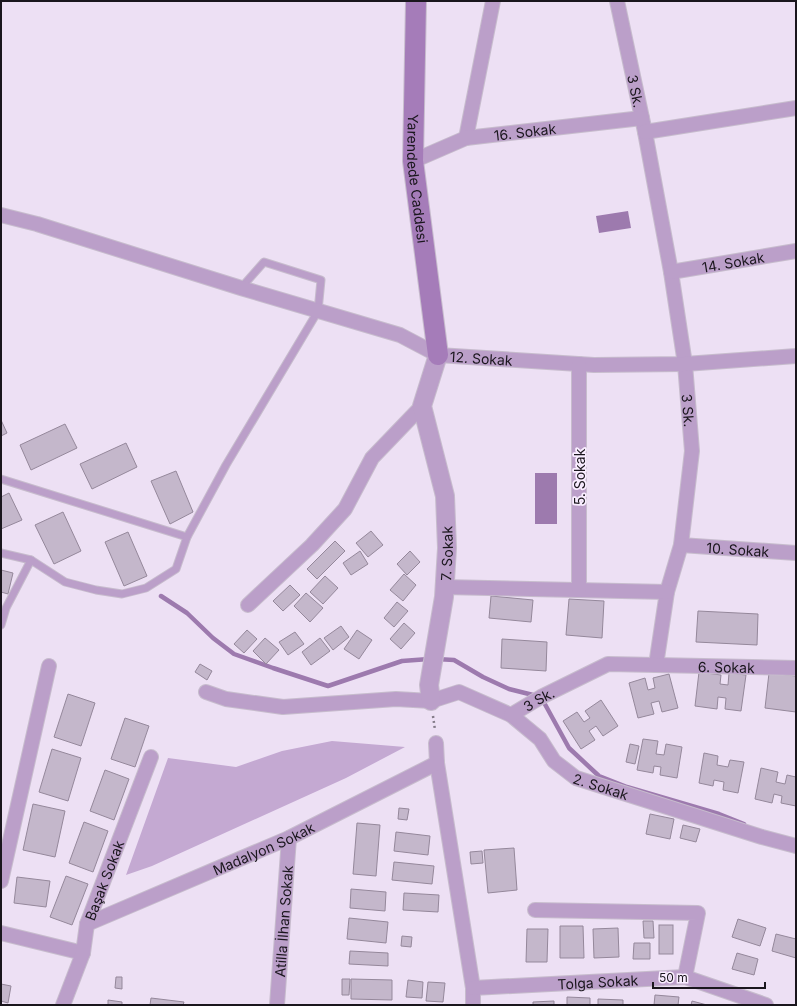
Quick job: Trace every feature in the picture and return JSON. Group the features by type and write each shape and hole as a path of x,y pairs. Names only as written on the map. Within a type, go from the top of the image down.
{"main road":[{"name":"Yarendede Caddesi","path":"416,1 413,161 438,355"}],"street":[{"path":"466,138 493,1"},
{"name":"3 Sk.","path":"510,715 541,697 608,664 656,665 668,592 681,545 692,451 686,364 671,272 645,132 617,1"},
{"path":"645,132 796,108"},
{"name":"16. Sokak","path":"413,161 466,138 642,118"},
{"path":"1,216 37,224 241,288 400,335 438,355"},
{"name":"14. Sokak","path":"671,272 796,251"},
{"name":"12. Sokak","path":"248,605 312,545 345,509 372,458 422,406 438,355 579,364 686,364 796,356"},
{"name":"5. Sokak","path":"579,364 579,590"},
{"name":"7. Sokak","path":"422,406 445,496 447,548 443,605 429,685 431,701"},
{"name":"10. Sokak","path":"681,545 796,553"},
{"path":"444,587 668,592"},
{"name":"6. Sokak","path":"656,665 796,668"},
{"path":"1,881 49,666"},
{"path":"206,692 226,699 283,707 396,699 431,701"},
{"name":"2. Sokak","path":"431,701 459,692 510,715 540,739 554,761 576,778 762,837 796,846"},
{"path":"436,743 436,763 473,988 473,1005"},
{"name":"Başak Sokak","path":"63,1005 83,953 87,924 152,757"},
{"name":"Madalyon Sokak","path":"87,924 288,838 436,763"},
{"name":"Atilla İlhan Sokak","path":"276,1005 288,838"},
{"path":"535,910 698,913 686,977"},
{"path":"1,934 83,953"},
{"name":"Tolga Sokak","path":"473,988 686,977 766,1005"}],"lane":[{"path":"1,553 31,560 65,582 96,590 122,594 146,588 176,569 187,537 226,464 318,311 321,280 264,262 241,288"},
{"path":"1,479 187,537"},
{"path":"1,625 6,608 31,560"}],"path":[{"path":"431,701 436,743"}],"shaded area":[{"path":"628,211 631,228 599,233 596,216"},
{"path":"535,473 557,473 557,524 535,524"},
{"path":"332,741 405,747 346,778 152,866 126,875 168,758 236,767 282,751"}],"building":[{"path":"1,420 7,433 1,436"},
{"path":"65,424 77,448 31,470 20,445"},
{"path":"126,443 137,467 92,489 80,464"},
{"path":"176,471 193,512 170,524 151,481"},
{"path":"9,493 22,520 1,529 1,497"},
{"path":"63,512 81,551 54,564 35,525"},
{"path":"371,531 383,545 368,557 356,543"},
{"path":"128,532 147,576 124,586 105,542"},
{"path":"335,541 345,551 317,579 307,569"},
{"path":"360,551 368,564 351,575 343,563"},
{"path":"410,551 420,562 407,575 397,564"},
{"path":"1,570 13,573 8,594 1,592"},
{"path":"404,574 416,585 403,601 390,590"},
{"path":"325,576 338,588 323,604 310,592"},
{"path":"290,585 300,595 283,611 273,601"},
{"path":"306,593 323,608 310,622 294,606"},
{"path":"491,596 533,600 531,622 489,618"},
{"path":"569,599 604,601 602,638 566,635"},
{"path":"397,602 408,611 394,627 384,618"},
{"path":"698,611 758,614 757,645 696,642"},
{"path":"404,623 415,633 401,649 390,639"},
{"path":"341,626 349,637 333,650 324,638"},
{"path":"247,630 257,639 244,653 234,644"},
{"path":"357,630 372,640 359,659 344,649"},
{"path":"295,632 304,644 288,655 279,642"},
{"path":"265,638 279,650 266,664 253,651"},
{"path":"320,638 330,651 311,665 302,652"},
{"path":"502,639 547,642 546,671 501,668"},
{"path":"200,664 212,671 207,680 195,672"},
{"path":"699,672 721,675 720,684 728,685 729,673 746,675 741,711 725,709 726,698 718,697 717,709 695,706"},
{"path":"769,673 796,676 796,712 765,708"},
{"path":"669,674 678,708 662,712 659,701 651,703 654,714 638,718 629,683 645,678 648,690 655,688 653,678"},
{"path":"68,694 95,703 81,746 54,737"},
{"path":"601,700 618,726 603,736 596,726 589,731 595,740 581,749 563,721 577,712 584,722 590,718 585,711"},
{"path":"125,718 149,726 135,767 111,759"},
{"path":"643,739 658,741 656,754 664,755 666,744 682,747 677,778 660,775 661,767 654,766 653,773 637,770"},
{"path":"630,744 639,746 635,764 626,762"},
{"path":"52,749 81,758 68,801 39,792"},
{"path":"704,753 718,756 717,765 728,767 730,760 744,762 738,793 723,790 724,782 714,780 713,786 699,783"},
{"path":"761,768 778,772 776,782 785,784 787,775 796,777 796,806 781,803 782,796 774,794 772,803 755,799"},
{"path":"105,770 129,779 114,820 90,811"},
{"path":"33,804 65,811 55,857 23,850"},
{"path":"399,808 409,809 407,820 398,819"},
{"path":"650,814 674,819 670,839 646,834"},
{"path":"84,822 108,831 93,872 69,863"},
{"path":"357,823 380,825 376,876 353,874"},
{"path":"683,825 700,829 696,842 680,838"},
{"path":"396,832 430,836 428,855 394,851"},
{"path":"514,848 517,890 488,893 484,850"},
{"path":"482,851 483,863 471,864 470,852"},
{"path":"394,862 434,866 432,884 392,880"},
{"path":"66,876 88,884 72,925 50,917"},
{"path":"17,877 50,881 46,907 14,903"},
{"path":"351,889 386,892 385,911 350,908"},
{"path":"404,893 439,895 438,912 403,910"},
{"path":"349,918 388,922 386,943 347,939"},
{"path":"738,919 766,928 760,946 732,937"},
{"path":"643,921 653,921 654,938 644,938"},
{"path":"659,925 673,925 673,954 659,954"},
{"path":"560,926 583,926 584,958 560,958"},
{"path":"618,928 619,957 594,958 593,929"},
{"path":"527,929 548,929 547,962 526,962"},
{"path":"776,934 796,939 796,958 772,951"},
{"path":"402,936 412,937 411,947 401,946"},
{"path":"634,943 650,943 650,959 633,959"},
{"path":"350,951 388,953 388,966 349,964"},
{"path":"737,953 758,959 754,975 732,969"},
{"path":"116,977 122,977 122,989 115,988"},
{"path":"342,979 350,979 349,995 342,995"},
{"path":"351,979 392,980 392,1000 351,999"},
{"path":"408,980 423,982 422,998 406,997"},
{"path":"428,982 445,983 443,1002 426,1001"},
{"path":"1,984 11,986 8,1003 1,1001"},
{"path":"655,995 679,997 678,1005 654,1005"},
{"path":"567,997 590,998 590,1005 567,1005"},
{"path":"151,998 184,1002 183,1005 150,1005"},
{"path":"598,999 623,1000 623,1005 598,1005"},
{"path":"108,1000 122,1002 122,1005 108,1005"},
{"path":"554,1001 554,1005 533,1005 533,1002"},
{"path":"692,1001 707,1005 691,1005"}],"waterway":[{"path":"161,596 187,613 213,638 234,654 328,686 402,661 429,659"},
{"path":"436,659 454,660 483,677 509,689 541,697 569,748 599,776 627,787 719,814 744,824"}]}
